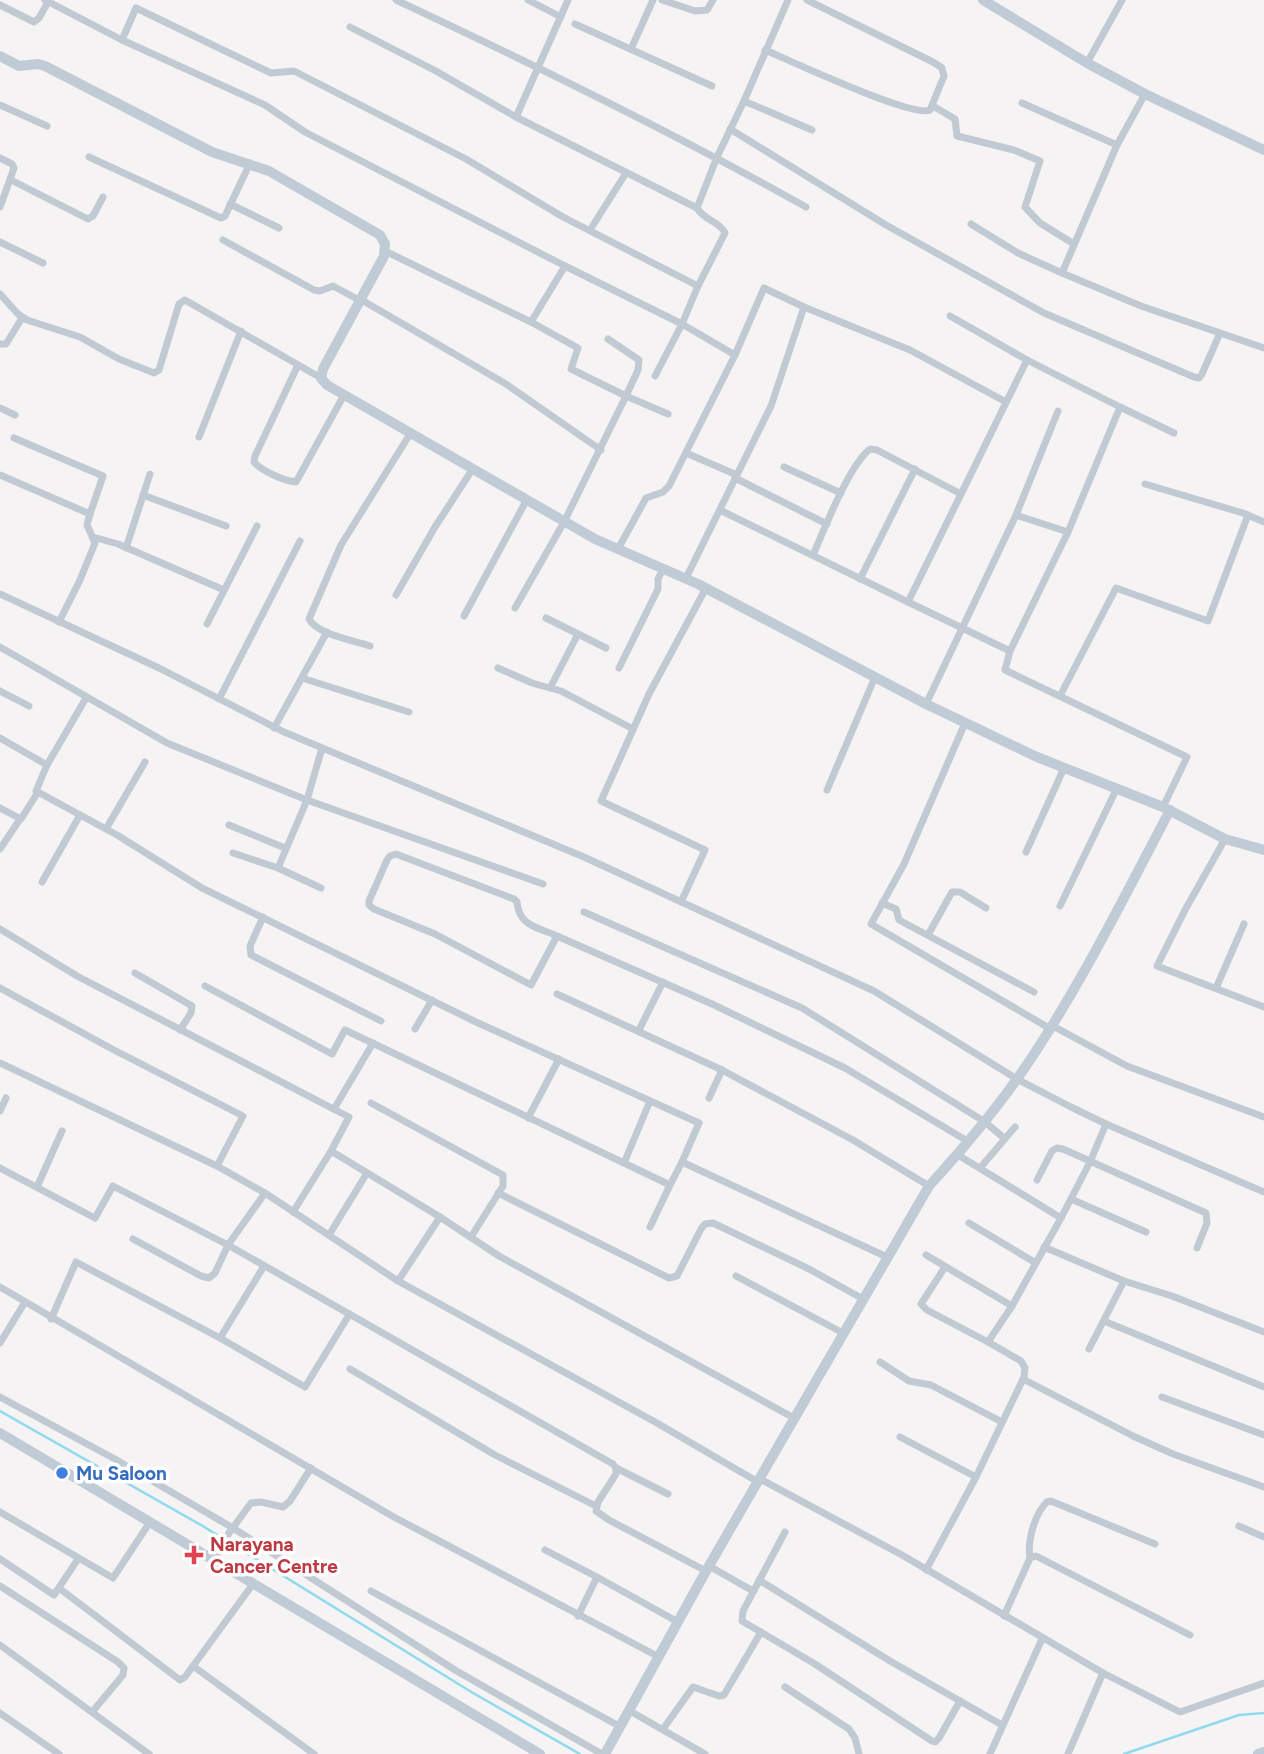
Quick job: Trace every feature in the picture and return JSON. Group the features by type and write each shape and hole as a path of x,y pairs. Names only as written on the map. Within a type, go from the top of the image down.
{"street":[{"path":"396,0 539,67 717,157 806,207"},
{"path":"528,0 561,17"},
{"path":"516,117 568,0"},
{"path":"631,49 653,0"},
{"path":"662,0 699,12 707,10 713,0"},
{"path":"697,208 717,157 788,0"},
{"path":"765,51 893,103 926,113 933,106 944,76 942,68 807,0"},
{"path":"983,0 1145,94 1264,150"},
{"path":"1087,62 1122,0"},
{"path":"0,5 34,22 39,18 46,1 61,4 122,40 265,105 305,131 682,324 734,355"},
{"path":"122,40 136,8 271,73 294,71 466,159 590,230 698,286"},
{"path":"575,24 712,86"},
{"path":"350,27 434,69 516,117 697,208 703,218 721,226 725,233 655,376"},
{"path":"0,56 19,66 45,66 212,152 250,163 278,176 374,230 383,239 381,263 323,369 321,378"},
{"path":"1062,273 1117,145 1145,94"},
{"path":"744,101 812,130"},
{"path":"1022,103 1117,145"},
{"path":"0,105 47,126"},
{"path":"933,106 955,119 957,136 1014,150 1040,161 1025,207 1040,223 1074,244"},
{"path":"730,130 886,225 1044,313 1194,377 1199,378 1202,374 1220,334"},
{"path":"89,157 219,217 225,216 250,163"},
{"path":"0,158 13,166 11,180 0,207"},
{"path":"590,230 626,173"},
{"path":"11,180 88,219 93,216 103,197"},
{"path":"230,204 279,228"},
{"path":"971,224 1018,253 1062,273 1141,306 1264,348"},
{"path":"223,240 314,290 320,291 333,286 360,300 506,384 601,450"},
{"path":"0,242 43,263"},
{"path":"384,251 531,322 578,348 571,369 668,414"},
{"path":"531,322 565,266"},
{"path":"618,549 643,501 649,495 666,490 734,355 764,288 910,350 1006,401"},
{"path":"0,294 22,317 80,337 119,359 154,373 159,370 178,307 183,300 241,331 321,378 327,385 564,522 706,588 965,723 1065,768 1166,808 1225,839 1264,850"},
{"path":"686,578 771,406 804,307"},
{"path":"950,316 1027,360 1174,433"},
{"path":"0,344 6,344 22,317"},
{"path":"199,437 241,331"},
{"path":"515,608 564,522 638,370 639,360 608,339"},
{"path":"908,602 1027,360"},
{"path":"298,365 255,456 254,462 259,467 296,482 344,395"},
{"path":"0,1397 113,1458 455,1670 603,1754 621,1727 707,1569 929,1186 969,1142 1017,1079 1104,935 1166,808 1187,757 1005,670 1010,651 1068,532 1120,407"},
{"path":"0,408 15,415"},
{"path":"926,704 1016,515 1058,411"},
{"path":"370,646 327,632 310,623 310,616 341,545 410,434"},
{"path":"14,438 103,476 87,525 95,543 59,622"},
{"path":"813,555 841,493 866,451 870,449 877,450 961,494"},
{"path":"686,453 827,524"},
{"path":"784,467 841,493"},
{"path":"860,579 915,469"},
{"path":"396,596 435,527 472,470"},
{"path":"126,548 150,474"},
{"path":"0,475 90,514"},
{"path":"1144,484 1264,522"},
{"path":"143,495 226,526"},
{"path":"464,616 526,501"},
{"path":"720,510 1010,651"},
{"path":"1016,515 1068,532"},
{"path":"1060,696 1116,588 1208,621 1248,515"},
{"path":"207,624 257,526"},
{"path":"93,537 126,548 224,590"},
{"path":"219,699 300,541"},
{"path":"619,668 659,589 658,579 663,569"},
{"path":"681,902 705,850 601,801 649,694 706,588"},
{"path":"0,594 159,668 274,728 584,857 874,991 1017,1079 1106,1125 1264,1192"},
{"path":"546,618 606,648"},
{"path":"274,728 327,632"},
{"path":"550,688 578,634"},
{"path":"0,647 167,743 307,800 543,884"},
{"path":"498,668 550,688 633,729"},
{"path":"827,790 876,677"},
{"path":"302,678 408,712"},
{"path":"0,691 29,706"},
{"path":"0,849 38,792 36,791 47,765 86,698"},
{"path":"965,723 904,864 871,924 1050,1026 1127,1066 1264,1117"},
{"path":"0,737 47,765"},
{"path":"278,868 307,800 322,748"},
{"path":"106,829 145,762"},
{"path":"1026,852 1065,768"},
{"path":"1060,906 1117,789"},
{"path":"38,792 106,829 202,888 432,1000 699,1123 650,1227"},
{"path":"0,808 20,819"},
{"path":"42,882 80,815"},
{"path":"229,825 285,848"},
{"path":"1225,839 1157,966 1264,1007"},
{"path":"233,853 278,868 321,888"},
{"path":"557,936 531,985 435,934 374,909 369,905 369,901 387,860 396,854 514,899 517,901 519,916 525,922 663,982 845,1068 969,1142"},
{"path":"928,935 952,892 960,892 986,908"},
{"path":"882,903 896,909 899,920 1034,992"},
{"path":"584,912 802,1008 985,1122 1004,1138"},
{"path":"263,917 250,946 250,955 381,1021"},
{"path":"1216,988 1244,924"},
{"path":"0,929 78,976 349,1117 331,1152 293,1212"},
{"path":"135,973 192,1006 191,1013 180,1030"},
{"path":"639,1030 663,982"},
{"path":"205,986 332,1054 345,1030 670,1185"},
{"path":"0,988 243,1116 217,1166"},
{"path":"557,994 722,1070 853,1140 929,1186"},
{"path":"415,1029 432,1000"},
{"path":"334,1109 373,1043"},
{"path":"528,1118 559,1059"},
{"path":"0,1063 217,1166 265,1193 398,1281 926,1570 1103,1673 1180,1712 1264,1684"},
{"path":"709,1098 722,1070"},
{"path":"0,1111 6,1098"},
{"path":"624,1163 650,1101"},
{"path":"371,1103 498,1170 504,1179 471,1237"},
{"path":"988,1342 1012,1306 1061,1218 1106,1125"},
{"path":"980,1168 1015,1127"},
{"path":"37,1187 62,1131"},
{"path":"1037,1180 1052,1151 1057,1148 1090,1162 1206,1213 1208,1223 1197,1248"},
{"path":"331,1152 440,1217 499,1256 794,1418"},
{"path":"958,1155 1061,1218"},
{"path":"682,1162 887,1257"},
{"path":"0,1168 96,1218 113,1186 228,1245 616,1468 668,1494"},
{"path":"328,1236 367,1173"},
{"path":"133,1239 206,1277 212,1276 228,1245 265,1193"},
{"path":"498,1193 668,1278 677,1276 701,1229 705,1224 713,1223 809,1269 863,1299"},
{"path":"1071,1199 1146,1232"},
{"path":"398,1281 440,1217"},
{"path":"969,1223 1036,1263"},
{"path":"1044,1247 1124,1281 1172,1296 1264,1332"},
{"path":"926,1255 1012,1306"},
{"path":"51,1319 76,1262 220,1338 305,1387 349,1315"},
{"path":"220,1338 264,1266"},
{"path":"926,1570 976,1477 1023,1379 1024,1364 922,1305 922,1300 945,1266"},
{"path":"736,1276 843,1333"},
{"path":"1089,1349 1124,1281"},
{"path":"0,1287 392,1516 659,1657"},
{"path":"0,1342 25,1302"},
{"path":"1104,1321 1264,1387"},
{"path":"880,1362 909,1381 931,1385 1002,1422"},
{"path":"350,1369 495,1455 596,1506 599,1514 609,1520 753,1591"},
{"path":"1023,1379 1132,1436 1264,1487"},
{"path":"1162,1397 1264,1435"},
{"path":"0,1433 540,1754"},
{"path":"900,1437 976,1477"},
{"path":"214,1560 231,1531 254,1502 281,1507 286,1505 311,1468"},
{"path":"596,1506 616,1474 616,1468"},
{"path":"1004,1616 1030,1558 1029,1544 1044,1504 1051,1501 1156,1544"},
{"path":"0,1512 113,1578 150,1522"},
{"path":"1239,1526 1264,1537"},
{"path":"785,1532 741,1618 745,1624 816,1664 932,1741 935,1742 939,1738 960,1701"},
{"path":"545,1550 678,1622"},
{"path":"1030,1558 1039,1557 1190,1635"},
{"path":"0,1559 54,1595 78,1559"},
{"path":"578,1616 597,1577"},
{"path":"759,1580 1002,1725"},
{"path":"59,1588 178,1679 183,1679 253,1584"},
{"path":"0,1586 124,1668 123,1675 93,1712"},
{"path":"370,1591 621,1727"},
{"path":"663,1729 693,1687 719,1696 724,1695 761,1632"},
{"path":"990,1754 1042,1639"},
{"path":"0,1644 149,1754"},
{"path":"192,1666 314,1754"},
{"path":"1068,1754 1103,1673"},
{"path":"785,1687 849,1729 855,1738 859,1754"},
{"path":"630,1711 705,1754"},
{"path":"0,1713 60,1754"},
{"path":"1258,1754 1264,1752"}],"waterway":[{"path":"0,1411 201,1525 473,1693 580,1754"},
{"path":"1124,1754 1239,1715 1264,1713"}],"place":[{"name":"Mu Saloon","path":"62,1473"},
{"name":"Narayana Cancer Centre","path":"194,1555"}]}
